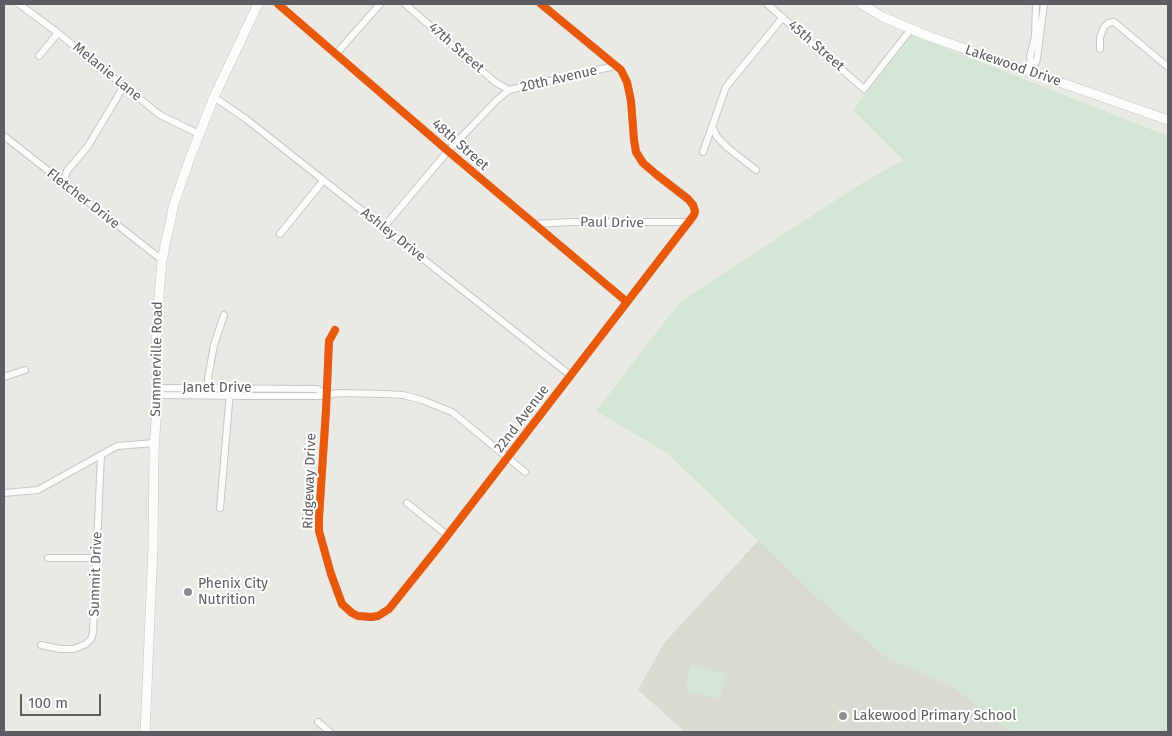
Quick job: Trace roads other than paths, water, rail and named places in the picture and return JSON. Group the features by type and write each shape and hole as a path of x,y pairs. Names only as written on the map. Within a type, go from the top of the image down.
{"main road":[{"name":"Summerville Road","path":"145,732 151,605 154,443 157,404 157,326 162,260 174,204 199,134 214,96 258,4"},
{"name":"Lakewood Drive","path":"861,4 911,29 1168,120"}],"street":[{"name":"Melanie Lane","path":"19,4 160,114 199,134"},
{"name":"48th Street","path":"278,4 533,224 627,302"},
{"path":"336,54 380,4"},
{"name":"47th Street","path":"406,4 495,82 509,90"},
{"path":"541,4 621,70 628,82 636,152 657,176 683,194 693,204 695,211 690,222"},
{"name":"45th Street","path":"767,4 864,89 911,29"},
{"path":"1029,4 1036,6 1035,37 1030,56 1032,72"},
{"path":"1032,72 1037,59 1044,4"},
{"path":"703,152 723,99 723,92 783,17"},
{"path":"1100,49 1100,37 1104,27 1108,23 1114,22 1120,25 1168,67"},
{"path":"39,56 58,33"},
{"name":"20th Avenue","path":"384,228 448,151 496,100 509,90 616,66"},
{"path":"64,183 67,171 88,146 124,86"},
{"name":"Ashley Drive","path":"214,96 246,119 570,375"},
{"path":"712,126 717,137 756,170"},
{"name":"Fletcher Drive","path":"4,136 162,260"},
{"path":"280,234 324,181"},
{"name":"Paul Drive","path":"533,224 570,222 690,222"},
{"name":"22nd Avenue","path":"364,618 378,616 389,609 690,222"},
{"path":"209,392 208,378 214,345 224,315"},
{"name":"Ridgeway Drive","path":"335,330 329,341 319,518 320,530 330,574 342,604 352,613 364,618"},
{"path":"4,377 25,370"},
{"name":"Janet Drive","path":"156,393 164,395 209,392 327,396 339,393 403,395 422,400 452,412 526,472"},
{"path":"220,508 230,392"},
{"path":"4,493 38,490 117,446 154,443"},
{"name":"Summit Drive","path":"42,645 60,649 74,649 91,639 95,620 101,455"},
{"path":"408,503 447,534"},
{"path":"48,558 97,558"},
{"path":"318,722 330,732"}],"place":[{"name":"Phenix City Nutrition","path":"188,592"},
{"name":"Lakewood Primary School","path":"843,716"}]}
